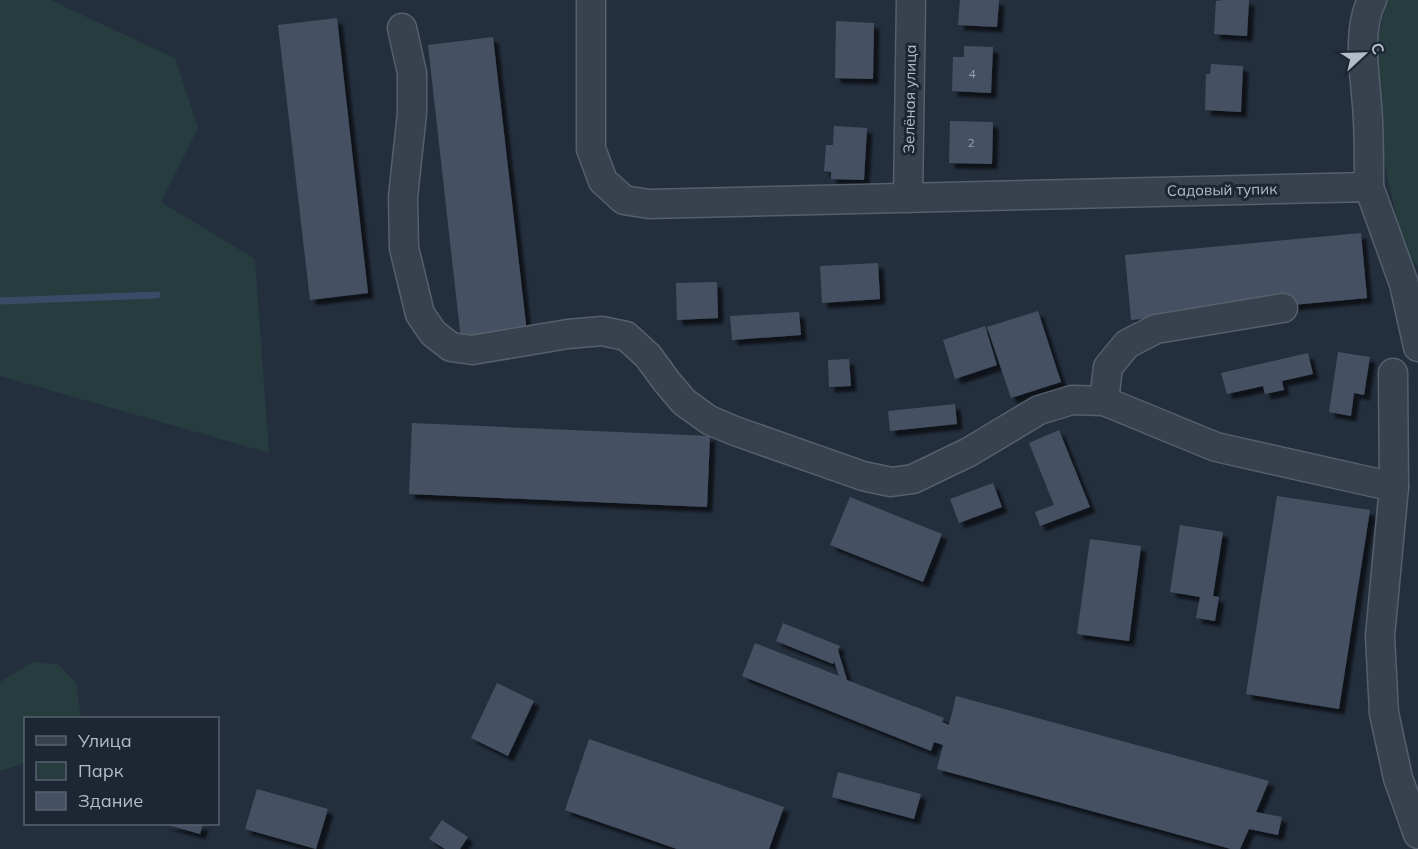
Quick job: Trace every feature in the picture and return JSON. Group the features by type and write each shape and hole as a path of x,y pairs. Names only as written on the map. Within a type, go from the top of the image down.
{"street":[{"name":"Садовый тупик","path":"591,0 591,149 603,181 624,201 649,204 1369,187"},
{"name":"Зелёная улица","path":"908,198 911,0"},
{"path":"1372,0 1367,10 1363,42 1369,187 1404,284 1418,347"},
{"path":"402,28 412,73 412,114 403,197 404,248 420,314 433,333 451,347 472,350 568,334 602,331 626,336 648,356 684,402 709,420 863,476 891,482 913,479 959,456 1039,410 1072,400 1104,401 1216,447 1394,487"},
{"path":"1104,401 1108,367 1127,344 1156,329 1283,308"},
{"path":"1393,373 1394,487 1380,636 1384,712 1398,778 1418,834"},
{"path":"1417,849 1418,844"}],"green space":[{"path":"0,0 50,0 175,58 198,128 161,202 255,259 269,453 0,376"},
{"path":"1387,0 1418,0 1418,266 1408,259 1385,163 1380,130 1376,65"},
{"path":"33,662 58,664 76,683 81,717 24,717 24,763 0,771 0,682"}],"building":[{"path":"960,0 999,0 997,27 958,25"},
{"path":"1249,0 1247,36 1214,34 1216,1"},
{"path":"337,18 368,293 310,300 278,25"},
{"path":"836,21 874,23 873,79 835,78"},
{"path":"493,37 527,333 461,340 428,45"},
{"path":"964,46 993,47 991,93 952,91 953,57 964,57"},
{"path":"1211,64 1243,66 1241,112 1205,110 1206,74 1210,74"},
{"path":"950,121 993,122 992,164 949,163"},
{"path":"834,126 867,128 864,180 831,179 831,172 824,171 826,145 833,145"},
{"path":"1361,233 1367,298 1131,320 1125,255"},
{"path":"878,263 880,299 822,303 820,266"},
{"path":"717,282 718,318 677,320 676,283"},
{"path":"1038,311 1061,382 1011,398 987,327"},
{"path":"799,312 801,335 732,340 730,316"},
{"path":"985,326 997,365 955,379 943,340"},
{"path":"1338,352 1370,357 1364,395 1354,393 1351,416 1329,412"},
{"path":"1308,353 1313,374 1282,381 1284,390 1265,394 1263,386 1227,394 1221,373"},
{"path":"849,359 851,386 829,387 828,360"},
{"path":"955,404 957,424 890,431 888,411"},
{"path":"412,423 710,436 707,507 409,494"},
{"path":"1059,430 1090,507 1040,526 1035,512 1054,505 1029,443"},
{"path":"993,483 1002,507 959,523 950,499"},
{"path":"1277,496 1370,510 1339,709 1246,694"},
{"path":"850,497 942,534 923,582 830,545"},
{"path":"1180,525 1223,532 1213,596 1219,597 1215,621 1196,618 1200,597 1170,592"},
{"path":"1090,539 1141,546 1129,641 1077,634"},
{"path":"783,623 840,646 838,650 847,680 944,718 942,722 949,725 956,696 1269,781 1256,812 1282,817 1278,835 1249,829 1240,849 1231,849 937,769 943,745 934,742 931,751 742,676 755,643 839,676 834,661 833,664 776,641"},
{"path":"497,683 534,701 508,756 471,738"},
{"path":"589,739 784,807 769,849 677,849 565,810"},
{"path":"838,772 921,794 914,819 832,797"},
{"path":"257,789 328,809 316,849 245,829"},
{"path":"442,820 468,837 460,849 445,849 429,839"},
{"path":"168,825 203,825 200,834"}],"waterway":[{"path":"0,301 157,295"}]}
